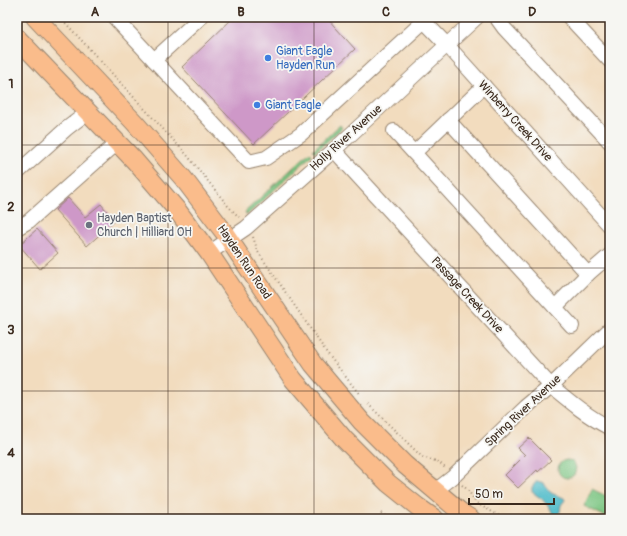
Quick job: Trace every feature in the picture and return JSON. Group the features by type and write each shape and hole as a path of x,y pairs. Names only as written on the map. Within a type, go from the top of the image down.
{"main road":[{"name":"Hayden Run Road","path":"34,17 135,123 183,178 229,240 312,364 362,422 405,465 471,519"},
{"name":"Hayden Run Road","path":"17,38 117,143 177,210 209,253 293,379 344,439 388,483 412,513 434,519"},
{"path":"412,513 435,491"}],"street":[{"path":"114,17 249,162 266,158 301,134 422,19"},
{"path":"154,60 201,17"},
{"name":"Holly River Avenue","path":"209,253 246,228 334,150 477,17"},
{"path":"496,17 610,142"},
{"path":"569,17 610,62"},
{"name":"Winberry Creek Drive","path":"422,19 610,226"},
{"path":"414,152 484,86"},
{"path":"17,172 66,129 88,112"},
{"path":"448,120 588,274"},
{"path":"394,131 572,326"},
{"path":"17,228 29,221 117,143"},
{"name":"Passage Creek Drive","path":"334,150 551,386 575,406 610,428"},
{"path":"555,307 610,254"},
{"name":"Spring River Avenue","path":"435,491 453,477 610,329"}],"path":[{"path":"60,17 187,155 228,206 240,218"},
{"path":"252,236 255,239 258,252 327,354 361,396"},
{"path":"366,402 422,458 439,462 444,467"},
{"path":"463,486 468,490 476,504 505,519"},
{"path":"381,512 390,519"}],"green space":[{"path":"340,125 342,128 315,152 313,150"},
{"path":"310,152 312,155 247,215 245,212"},
{"path":"567,460 573,463 576,469 573,475 567,478 561,475 558,469 561,463"},
{"path":"592,489 610,498 610,519 584,506"}],"water":[{"path":"537,481 544,483 548,490 552,493 564,498 565,500 561,505 560,512 558,514 553,514 542,499 532,492 532,487"}],"building":[{"name":"Giant Eagle","path":"234,17 326,17 355,49 254,144 182,67"},
{"path":"68,198 85,217 101,204 115,221 87,246 55,210"},
{"path":"37,229 58,253 40,269 19,245"},
{"path":"529,438 551,460 538,472 537,470 518,488 505,475 525,455 518,448"}],"place":[{"name":"Giant Eagle Hayden Run","path":"268,58"},
{"name":"Giant Eagle","path":"257,105"},
{"name":"Hayden Baptist Church | Hilliard OH","path":"89,225"}]}
